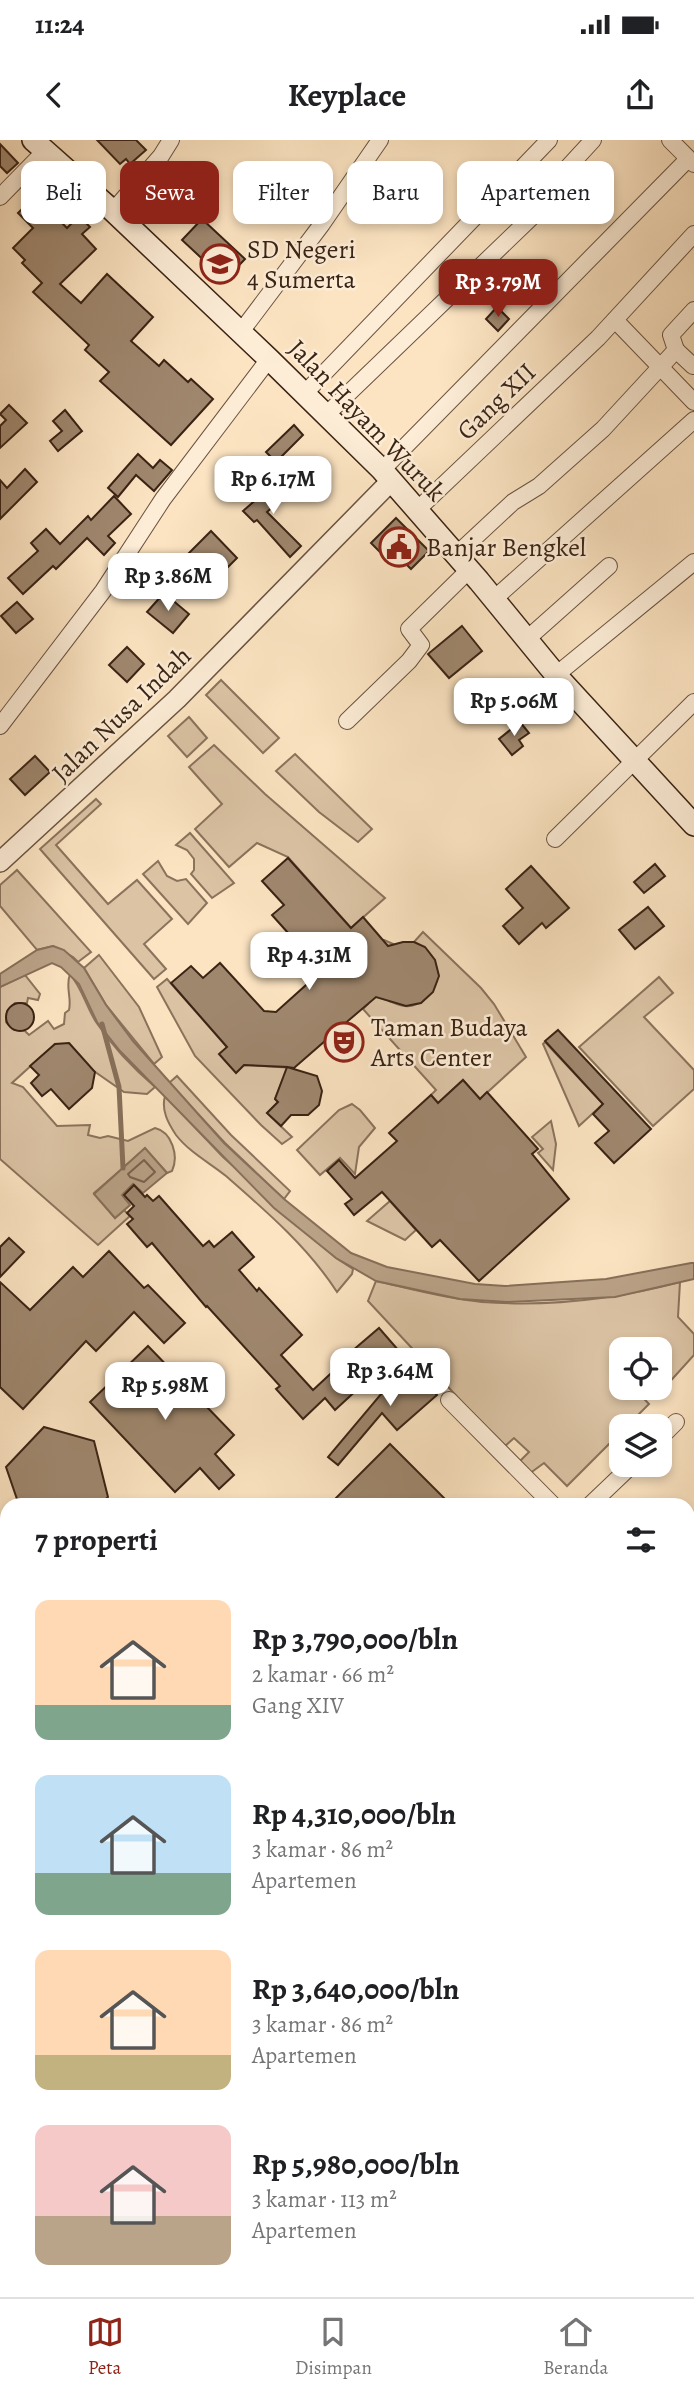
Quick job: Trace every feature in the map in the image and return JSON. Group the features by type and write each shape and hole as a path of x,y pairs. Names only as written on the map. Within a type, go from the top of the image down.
{"main road":[{"name":"Jalan Hayam Wuruk","path":"39,146 113,211 305,393 386,476 463,562 556,675 694,825"}],"street":[{"path":"113,211 161,156 171,140"},
{"path":"240,332 316,232 380,140"},
{"path":"305,393 549,140"},
{"path":"326,415 538,211 535,203 593,140"},
{"path":"386,476 691,161 670,140"},
{"path":"0,197 39,146"},
{"name":"Gang XII","path":"417,510 615,320 694,234"},
{"path":"694,310 671,335 676,349 692,366 694,364"},
{"path":"615,320 694,402"},
{"path":"347,721 410,661 421,645 409,629 513,502 538,486 603,429 676,349"},
{"path":"0,725 103,591 163,499 269,359"},
{"path":"494,599 694,420"},
{"name":"Jalan Nusa Indah","path":"0,862 177,699 386,476"},
{"path":"556,675 694,562"},
{"path":"527,639 609,566"},
{"path":"555,839 694,702"},
{"path":"449,1400 546,1498"},
{"path":"672,1426 676,1422"},
{"path":"597,1498 619,1477"}],"shaded area":[{"path":"221,680 279,738 263,753 206,695"},
{"path":"189,717 207,738 187,757 168,736"},
{"path":"214,745 265,794 385,898 351,928 288,857 257,843 229,867 195,829 222,804 189,767"},
{"path":"295,754 372,829 358,842 319,812 276,771"},
{"path":"96,799 101,804 56,845 108,904 137,880 172,919 144,944 166,969 154,979 40,849"},
{"path":"190,833 234,883 212,898 191,874 194,870 194,859 187,850 176,845"},
{"path":"158,861 167,876 177,881 186,879 207,903 188,924 143,874"},
{"path":"17,870 91,952 78,962 53,946 37,950 0,906 0,885"},
{"path":"423,932 481,988 494,1004 526,1057 480,1099 463,1080 438,1103 431,1095 436,1090 363,1009 368,1004 371,951 384,940 393,944 389,1001 410,1006 432,992 436,984 436,968 429,953 414,942"},
{"path":"99,955 139,1007 162,1057 154,1064 106,1005 84,968"},
{"path":"70,974 102,1031 155,1087 147,1094 124,1092 55,1044 12,1083 23,1087 57,1126 90,1125 88,1135 128,1141 155,1128 161,1130 173,1145 175,1159 172,1171 167,1173 145,1149 94,1193 115,1218 124,1210 130,1216 98,1245 0,1159 0,987 25,975 40,994 38,1000 28,998 27,1003 15,1003 7,1011 6,1022 14,1030 25,1031 29,1035 48,1021 54,1029 64,1024 65,1013 70,1005"},
{"path":"659,977 673,993 644,1017 694,1070 694,1089 653,1126 579,1047"},
{"path":"167,979 227,1047 237,1072 244,1065 294,1068 283,1079 275,1099 278,1102 267,1113 292,1137 282,1144 195,1056 157,987"},
{"path":"545,1042 603,1104 579,1126 543,1044"},
{"path":"177,1076 231,1135 290,1191 284,1199 225,1143 169,1083"},
{"path":"165,1096 223,1157 336,1258 353,1269 337,1292 286,1230 226,1176 181,1141 166,1116"},
{"path":"352,1104 375,1128 359,1147 355,1174 340,1158 320,1175 297,1150 339,1110"},
{"path":"551,1121 556,1144 553,1170 538,1153 543,1149 532,1137"},
{"path":"390,1201 416,1230 405,1240 367,1221"},
{"path":"376,1281 469,1301 507,1303 607,1297 680,1282 678,1317 694,1334 694,1355 672,1379 672,1337 609,1337 609,1400 645,1400 649,1404 639,1414 609,1414 609,1444 567,1486 544,1463 529,1474 518,1463 529,1452 514,1438 504,1447 368,1301"}],"water":[{"path":"53,946 64,950 84,968 106,1005 133,1041 224,1143 284,1199 351,1253 387,1267 475,1284 505,1286 606,1279 691,1263 694,1263 694,1279 615,1297 507,1302 460,1299 376,1281 336,1258 274,1208 120,1051 97,1022 79,984 61,967 52,963 0,987 0,974 37,950"},
{"path":"145,1148 167,1173 143,1193 133,1184 122,1195 130,1205 115,1218 94,1194"}],"building":[{"path":"97,140 136,140 146,150 133,161 126,159 120,161 120,164"},
{"path":"0,144 18,163 7,173 0,166"},
{"path":"29,224 63,224 67,228 71,224 87,224 90,227 82,234 96,249 60,284 81,303 107,274 153,317 131,341 159,366 164,360 188,382 191,379 213,399 171,445 100,381 109,372 85,350 89,345 33,292 42,283 22,263 25,260 13,248 33,228"},
{"path":"197,224 207,224 245,259 225,280 182,240"},
{"path":"497,307 509,319 498,331 486,319"},
{"path":"9,405 27,423 0,448 0,426 6,420 0,414"},
{"path":"65,410 82,431 58,451 50,441 62,431 53,421"},
{"path":"294,425 303,435 276,462 266,452"},
{"path":"138,454 153,468 160,460 172,470 154,491 136,475 118,497 108,488"},
{"path":"25,469 37,482 0,519 0,480 7,488"},
{"path":"282,477 292,490 267,512 301,546 290,557 257,520 254,522 243,511"},
{"path":"114,496 131,514 108,536 115,543 104,555 87,538 56,569 53,566 23,594 8,578 38,551 31,543 46,529 60,544 88,516 91,520"},
{"name":"Banjar Bengkel","path":"396,518 429,551 411,569 392,550 385,557 371,543"},
{"path":"211,531 237,558 220,575 212,566 192,585 175,567"},
{"path":"164,593 189,614 173,633 147,612"},
{"path":"17,602 33,619 16,633 1,616"},
{"path":"462,626 482,651 449,678 428,654"},
{"path":"127,647 144,664 127,682 109,665"},
{"path":"520,722 529,733 519,740 523,746 512,755 499,739"},
{"path":"35,756 50,772 25,795 10,779"},
{"path":"288,858 351,928 363,917 388,946 414,942 425,947 435,960 439,976 433,992 421,1003 406,1006 376,997 342,1026 360,1047 343,1061 325,1041 294,1068 244,1065 236,1073 219,1054 227,1047 171,983 191,966 203,978 220,963 264,1011 276,1012 316,976 315,963 272,915 284,905 262,881"},
{"path":"655,864 665,876 644,893 634,882"},
{"path":"531,866 569,908 546,928 542,923 519,944 503,926 523,908 506,889"},
{"path":"648,907 664,926 635,949 619,930"},
{"path":"20,1003 30,1007 34,1017 30,1027 20,1031 10,1027 6,1017 10,1007"},
{"path":"558,1030 651,1129 614,1163 595,1143 609,1131 593,1114 603,1104 545,1041"},
{"path":"69,1043 95,1072 92,1088 69,1109 51,1089 42,1096 31,1083 39,1075 30,1066 55,1044"},
{"path":"287,1067 317,1076 322,1091 319,1105 308,1115 291,1115 281,1126 267,1113 278,1102 275,1099"},
{"path":"463,1080 480,1099 487,1092 538,1149 532,1154 569,1199 479,1281 440,1240 432,1247 382,1192 354,1215 345,1204 352,1199 327,1171 339,1160 355,1178 397,1141 389,1133 431,1095 438,1103"},
{"path":"134,1185 153,1201 159,1196 203,1246 209,1241 214,1247 232,1232 254,1257 239,1270 302,1335 281,1355 313,1390 340,1365 338,1363 379,1328 399,1351 335,1410 325,1398 303,1419 276,1389 280,1386 206,1307 152,1243 147,1247 127,1224 133,1219 127,1213 134,1206 124,1195"},
{"path":"9,1238 24,1252 0,1277 0,1247"},
{"path":"109,1251 144,1288 148,1285 185,1323 164,1343 134,1312 96,1351 86,1341 23,1409 0,1387 0,1282 30,1310 73,1267 83,1277"},
{"path":"148,1346 234,1435 215,1454 234,1475 219,1489 200,1468 175,1492 90,1402"},
{"path":"408,1362 437,1395 397,1430 382,1413 338,1465 328,1457"},
{"path":"44,1427 94,1441 108,1497 17,1498 6,1467"},
{"path":"390,1444 444,1498 336,1498"}],"waterway":[{"path":"102,1024 119,1087 123,1168"}],"place":[{"name":"SD Negeri 4 Sumerta","path":"220,264"},
{"name":"Banjar Bengkel","path":"399,547"},
{"name":"Taman Budaya Arts Center","path":"344,1042"}]}
